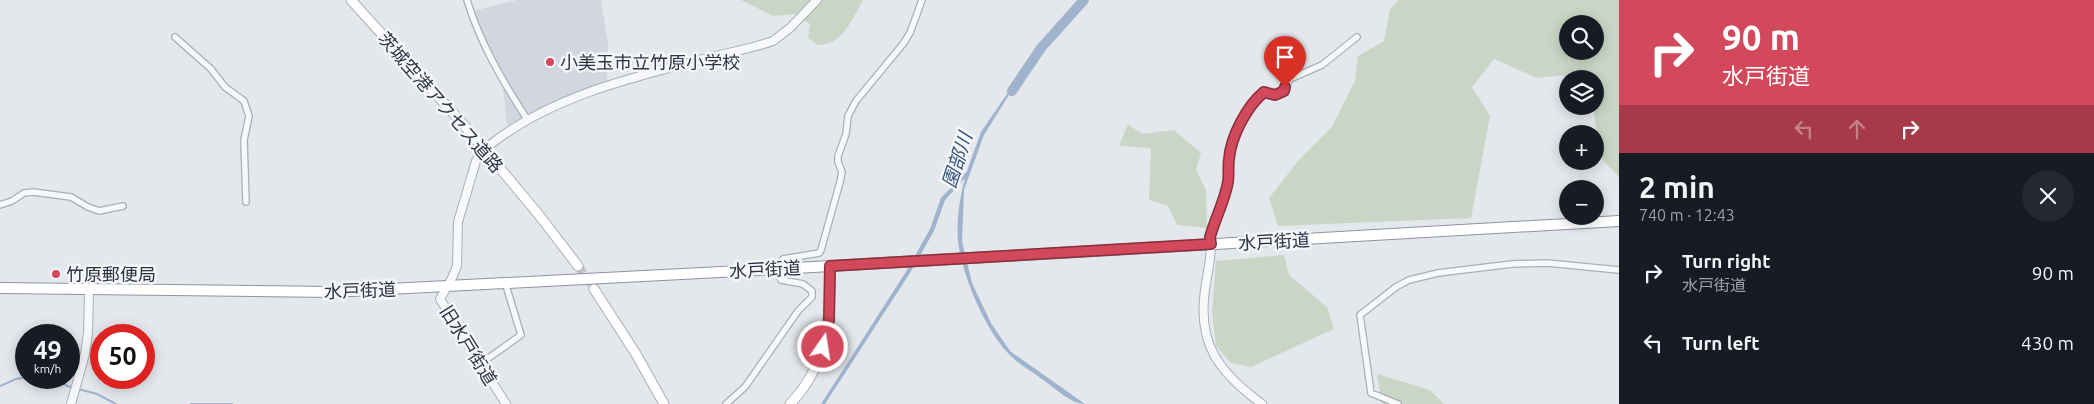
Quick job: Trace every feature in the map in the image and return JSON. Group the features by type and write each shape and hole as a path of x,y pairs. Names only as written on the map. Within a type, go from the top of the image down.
{"highway":[{"name":"水戸街道","path":"0,288 296,292 446,286 1619,221"}],"main road":[{"name":"茨城空港アクセス道路","path":"351,0 463,124 529,204 576,267"},
{"path":"790,404 813,371 823,347 829,320 830,266"},
{"path":"657,404 617,331 591,289 636,354 664,404"}],"street":[{"path":"467,0 473,19 504,83 527,119"},
{"path":"446,286 457,266 458,222 476,161 479,155 490,145 527,119 558,105 645,75 773,41 790,28 817,0"},
{"path":"726,404 745,387 798,311 812,296 812,291 808,287 781,280 778,275 778,269 783,259 819,253 821,250 840,182 842,172 838,156 846,134 848,116 856,101 903,44 910,33 922,0"},
{"path":"175,37 212,69 225,87 244,102 249,116 244,140 246,202"},
{"path":"1262,404 1226,374 1212,353 1205,331 1204,292 1211,256 1210,237 1228,182 1230,149 1245,114 1264,92 1275,95 1284,91 1290,79 1322,65 1357,37"},
{"path":"0,205 12,201 24,193 33,192 71,197 99,211 123,206"},
{"path":"1398,404 1371,392 1360,315 1396,287 1409,280 1438,273 1512,264 1547,262 1619,270"},
{"path":"480,364 521,335 505,282"},
{"name":"旧水戸街道","path":"446,286 440,299 441,304 506,404"},
{"path":"71,404 85,354 88,333 89,290"}],"shaded area":[{"name":"小美玉市立竹原小学校","path":"517,0 601,0 608,42 607,82 547,104 507,125 503,88 473,11"}],"green space":[{"path":"741,0 863,0 851,23 840,36 827,44 818,45 808,38 810,24 795,14 773,16"},
{"path":"1399,0 1619,0 1619,177 1604,161 1604,125 1596,125 1594,115 1604,115 1604,70 1559,70 1559,75 1537,78 1494,59 1472,87 1490,116 1471,218 1278,226 1269,198 1298,161 1332,127 1355,81 1358,56 1384,41 1390,9"},
{"path":"1128,124 1142,134 1174,130 1201,153 1196,170 1206,190 1207,228 1177,225 1168,206 1149,200 1151,148 1119,146"},
{"path":"1284,255 1289,275 1327,307 1334,329 1251,367 1231,363 1216,346 1212,312 1216,261"},
{"path":"1377,374 1430,390 1444,404 1382,404"}],"water":[{"path":"1039,47 984,135 964,190 962,241 972,283 991,323 1010,351 1085,404 1069,399 1015,360 998,341 982,315 964,269 958,241 959,209 965,178 945,200 934,231 910,273 825,404 821,404 907,270 930,229 941,198 967,171 981,132"}],"waterway":[{"name":"園部川","path":"1012,91 1041,48 1084,0"},
{"path":"0,386 15,379"},
{"path":"78,389 97,394 116,404"},
{"path":"191,404 232,404"}],"tunnel":[{"path":"578,266 594,289"}],"place":[{"name":"小美玉市立竹原小学校","path":"550,62"},
{"name":"竹原郵便局","path":"56,274"}],"route":[{"path":"823,347 829,320 830,266 1211,244 1210,237 1228,182 1228,160 1237,130 1245,114 1264,92 1275,95 1284,91 1285,87"}]}
